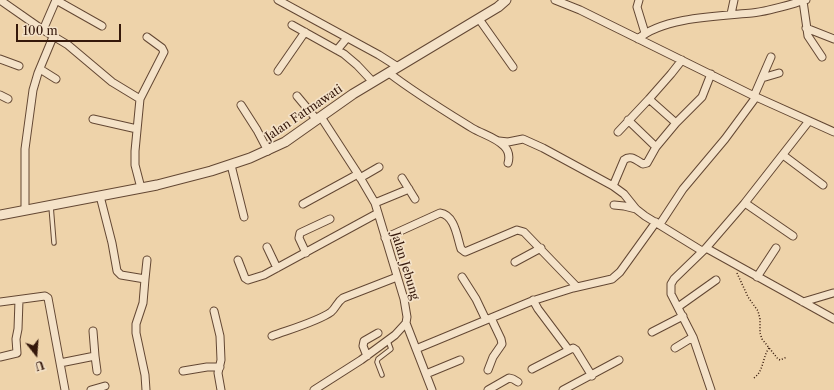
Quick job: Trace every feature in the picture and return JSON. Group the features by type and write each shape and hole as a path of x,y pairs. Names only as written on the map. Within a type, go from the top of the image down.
{"street":[{"path":"43,30 56,0 102,26"},
{"path":"278,0 379,55 398,67"},
{"name":"Jalan Fatmawati","path":"0,216 176,181 231,165 268,151 285,142 343,101 503,4 506,0"},
{"path":"555,0 580,10 755,97 834,132"},
{"path":"639,0 637,7 645,33"},
{"path":"731,14 734,0"},
{"path":"638,39 645,33 670,24 731,14 770,10 804,0 808,36 822,57"},
{"path":"2,1 43,30 72,48 112,82 140,99"},
{"path":"479,18 513,67"},
{"path":"292,25 337,50 357,65 373,82"},
{"path":"806,28 834,39"},
{"path":"278,71 305,32"},
{"path":"25,210 26,135 33,90 40,69 54,37"},
{"path":"141,188 135,165 140,99 164,52 162,48 147,37"},
{"path":"337,50 347,38"},
{"path":"416,349 533,300 607,280 616,276 683,189 725,140 755,97 771,57"},
{"path":"0,59 19,66"},
{"path":"618,132 672,74 682,60"},
{"path":"40,69 56,79"},
{"path":"389,73 441,109 499,142 507,149 509,153 508,163"},
{"path":"762,78 779,73"},
{"path":"613,186 626,159 631,157 645,164 648,162 656,147 676,123 702,97 711,74"},
{"path":"0,96 8,98"},
{"name":"Jalan Jebung","path":"297,96 319,119 359,176 375,203 406,309 406,323 432,390"},
{"path":"649,98 676,123"},
{"path":"241,105 268,151"},
{"path":"93,119 137,129"},
{"path":"628,120 656,147"},
{"path":"711,390 693,337 671,294 671,284 674,279 704,250 745,202 809,121"},
{"path":"499,142 523,139 543,148 613,186 624,194 636,209"},
{"path":"783,155 823,185"},
{"path":"231,165 244,217"},
{"path":"303,204 379,167"},
{"path":"402,178 415,199"},
{"path":"375,203 409,189"},
{"path":"100,196 112,243 117,271 121,275 145,279"},
{"path":"745,202 793,236"},
{"path":"614,206 624,206 636,209 704,250 803,302 833,316"},
{"path":"238,260 245,278 248,280 253,279 306,253 378,213"},
{"path":"385,238 437,214 443,214 450,218 463,251 467,251 517,230 524,232 541,248 577,287"},
{"path":"306,253 298,238 300,233 330,219"},
{"path":"267,247 277,268"},
{"path":"515,262 541,248"},
{"path":"757,277 776,248"},
{"path":"146,260 143,303 136,324 136,333 145,375 146,390"},
{"path":"272,336 324,316 333,311 338,302 343,298 397,277"},
{"path":"462,277 501,339 502,344 493,357 488,370"},
{"path":"678,307 716,280"},
{"path":"803,302 833,293"},
{"path":"0,302 45,296 48,298 66,390"},
{"path":"0,357 17,353 16,339 18,329 19,300"},
{"path":"533,300 568,349"},
{"path":"214,311 220,336 221,353 218,373 221,390"},
{"path":"652,332 683,316"},
{"path":"314,390 395,336 406,323"},
{"path":"93,332 97,371"},
{"path":"367,356 363,346 364,341 378,333"},
{"path":"674,348 693,337"},
{"path":"532,368 568,349 573,348 576,350 592,376"},
{"path":"60,363 95,356"},
{"path":"426,374 460,360"},
{"path":"563,390 592,376 619,360"},
{"path":"183,371 220,367"},
{"path":"493,389 509,378 518,382"},
{"path":"91,390 105,386"}],"lane":[{"path":"51,205 54,243"},
{"path":"382,375 377,362 378,359 391,349 388,340"}],"path":[{"path":"735,266 739,280 745,292 758,311 760,319 760,333 765,344 778,359 780,360 787,357"},
{"path":"754,378 761,371 764,354 769,348"}]}
